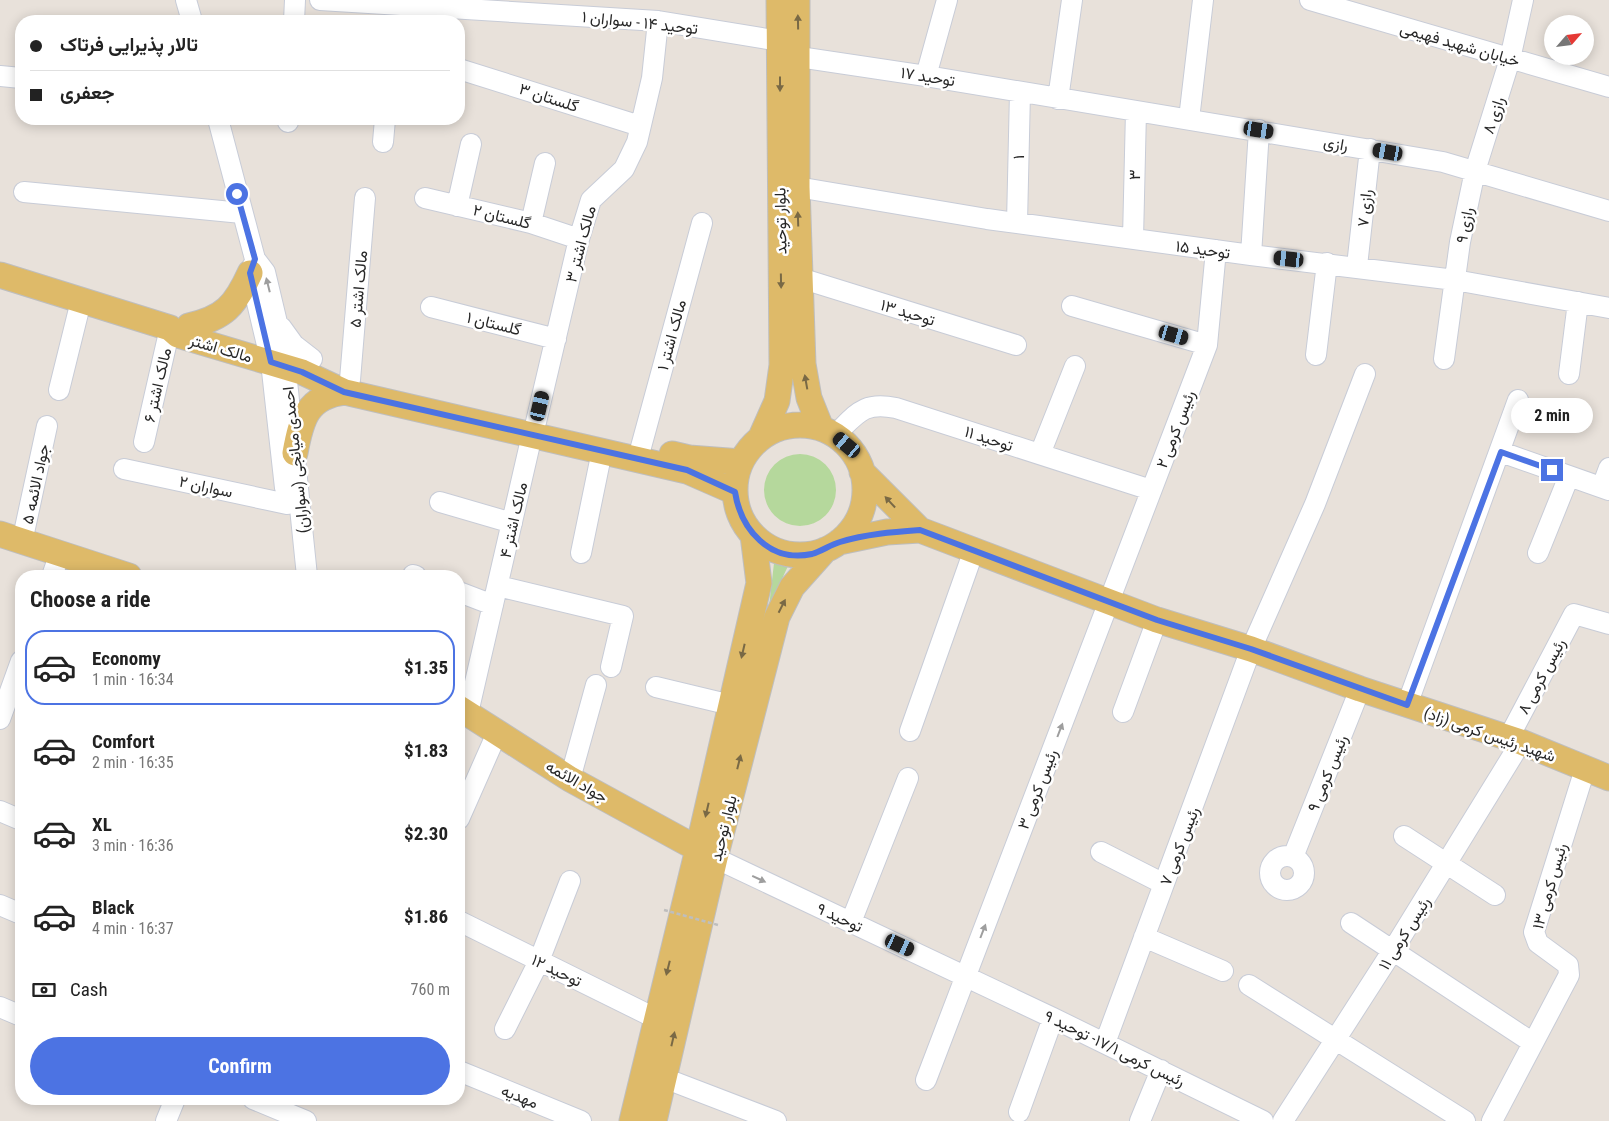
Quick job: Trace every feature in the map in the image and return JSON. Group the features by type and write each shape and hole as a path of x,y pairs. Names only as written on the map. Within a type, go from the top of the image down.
{"main road":[{"name":"بلوار توحید","path":"779,0 789,49 797,187 803,364 809,398 828,431"},
{"name":"بلوار توحید","path":"761,438 778,401 782,365 779,185 789,49 797,0"},
{"path":"180,327 216,318 226,312 235,303 253,266"},
{"name":"مالک اشتر","path":"0,275 81,301 180,327 277,357 347,386 534,429 641,447 688,458 741,462"},
{"name":"مالک اشتر","path":"180,327 178,335 238,353 312,359 347,386"},
{"path":"295,453 300,427 308,410 330,394 347,386"},
{"path":"805,425 828,431 847,445 862,472 920,530 887,532 832,546 810,554 794,555 779,551 765,545 753,535 740,515 735,492 736,476 741,462 761,438 774,430 805,425"},
{"name":"مالک اشتر","path":"534,429 602,451 687,470 735,492"},
{"path":"832,546 850,531 859,518 864,503 865,487 862,472"},
{"name":"شهید رئیس کرمی (زاد)","path":"920,530 1157,620 1251,649 1360,689 1515,740 1609,778"},
{"name":"بلوار توحید","path":"654,1121 664,1078 706,854 731,705 759,583 753,535"},
{"path":"11,538 111,570"},
{"name":"بلوار توحید","path":"632,1121 655,1018 777,617 792,587 832,546"},
{"name":"جواد الائمه","path":"465,712 570,779 706,854"}],"street":[{"path":"186,0 190,15"},
{"path":"294,15 295,0"},
{"name":"توحید ۱۴ - سواران ۱","path":"320,0 393,14 575,7 658,21 789,49"},
{"path":"926,76 947,0"},
{"path":"1058,99 1072,0"},
{"path":"1189,119 1202,0"},
{"name":"خیابان شهید فهیمی","path":"1310,0 1609,88"},
{"name":"رازی ۸","path":"1475,171 1510,59 1522,0"},
{"name":"مالک اشتر ۳","path":"534,429 590,200 624,169 637,142 652,78 658,21"},
{"name":"توحید ۱۷","path":"789,49 926,76 1058,99"},
{"name":"گلستان ۳","path":"465,71 640,126"},
{"path":"0,76 15,77"},
{"name":"۱","path":"1017,223 1020,92"},
{"name":"رازی","path":"1058,99 1259,130 1443,162 1609,211"},
{"name":"۳","path":"1133,239 1136,111"},
{"name":"احمدی میانجی (سواران)","path":"220,125 277,357 295,453 304,570"},
{"path":"383,142 384,125"},
{"path":"1251,255 1259,130"},
{"path":"458,206 471,144"},
{"name":"رازی ۷","path":"1357,266 1370,149"},
{"path":"531,223 545,163"},
{"name":"رازی ۹","path":"1444,359 1460,242 1475,171"},
{"name":"توحید ۱۵","path":"797,187 1017,223 1251,255 1357,266 1455,280 1609,308"},
{"path":"24,192 242,213"},
{"name":"مالک اشتر ۵","path":"347,386 365,198"},
{"name":"گلستان ۲","path":"425,198 531,223 579,239"},
{"name":"مالک اشتر ۱","path":"641,447 702,223"},
{"name":"رئیس کرمی ۲","path":"1108,601 1208,345 1216,250"},
{"path":"1316,355 1327,263"},
{"name":"احمدی میانجی (سواران)","path":"253,266 265,272 276,318 277,357 274,398 287,504 303,570"},
{"name":"توحید ۱۳","path":"800,278 1016,345"},
{"path":"59,390 81,301"},
{"path":"1569,374 1578,302"},
{"path":"1072,306 1208,345"},
{"name":"گلستان ۱","path":"432,307 556,339"},
{"path":"276,318 294,345 312,359"},
{"name":"مالک اشتر ۶","path":"144,442 180,327"},
{"path":"238,353 258,370 274,398"},
{"path":"1040,454 1074,366"},
{"name":"رئیس کرمی ۷","path":"1105,1043 1251,649 1314,504 1365,374"},
{"path":"1407,705 1501,452 1518,400"},
{"name":"توحید ۱۱","path":"828,431 862,410 878,404 896,408 1151,490"},
{"name":"جواد الائمه ۵","path":"11,538 47,426"},
{"name":"مالک اشتر ۴","path":"465,704 495,596 534,429"},
{"path":"581,553 602,451"},
{"path":"1501,452 1606,489 1609,468"},
{"name":"سواران ۲","path":"124,469 287,504"},
{"path":"1538,554 1568,476"},
{"path":"440,502 512,523"},
{"path":"910,732 974,550"},
{"path":"54,570 60,553"},
{"path":"465,593 623,616 611,667"},
{"name":"رئیس کرمی ۳","path":"926,1080 1108,601"},
{"name":"رئیس کرمی ۸","path":"1515,740 1574,614 1609,624"},
{"path":"1123,712 1157,620"},
{"path":"0,720 15,677"},
{"path":"570,779 596,685"},
{"path":"656,687 731,705"},
{"name":"رئیس کرمی ۹","path":"1293,857 1360,689"},
{"path":"465,805 497,733"},
{"name":"رئیس کرمی ۱۱","path":"1283,1121 1447,863 1515,740"},
{"name":"رئیس کرمی ۱۳","path":"1492,1121 1569,975 1568,965 1538,943 1534,932 1585,769"},
{"path":"851,922 908,778"},
{"path":"0,811 15,817"},
{"path":"1404,836 1495,895"},
{"path":"1101,852 1164,884"},
{"name":"توحید ۹","path":"706,854 966,976"},
{"path":"505,1029 538,960 570,881"},
{"path":"0,905 15,911"},
{"path":"1351,923 1532,1043"},
{"name":"توحید ۱۲","path":"465,924 655,1018"},
{"path":"1144,937 1223,971"},
{"name":"رئیس کرمی ۱۷/۱- توحید ۹","path":"966,976 1263,1121"},
{"path":"1248,985 1334,1041 1465,1121"},
{"path":"0,1007 15,1013"},
{"path":"1019,1112 1053,1018"},
{"path":"1140,1121 1161,1070"},
{"name":"مهدیه","path":"465,1073 581,1121"},
{"path":"664,1078 776,1121"},
{"path":"166,1121 173,1105"},
{"path":"267,1105 306,1121"}],"path":[{"path":"664,910 718,925"}],"green space":[{"path":"800,454 820,460 830,470 836,490 830,510 820,520 800,526 780,520 770,510 764,490 770,470 780,460"},
{"path":"774,563 788,566 769,607"}],"route":[{"path":"237,194 255,259 250,273 271,362 302,372 344,392 687,470 735,492 738,508 744,522 753,535 765,545 779,551 794,555 810,554 825,550 839,542 887,532 920,530 1157,620 1251,649 1407,705 1501,452 1552,470"}]}
